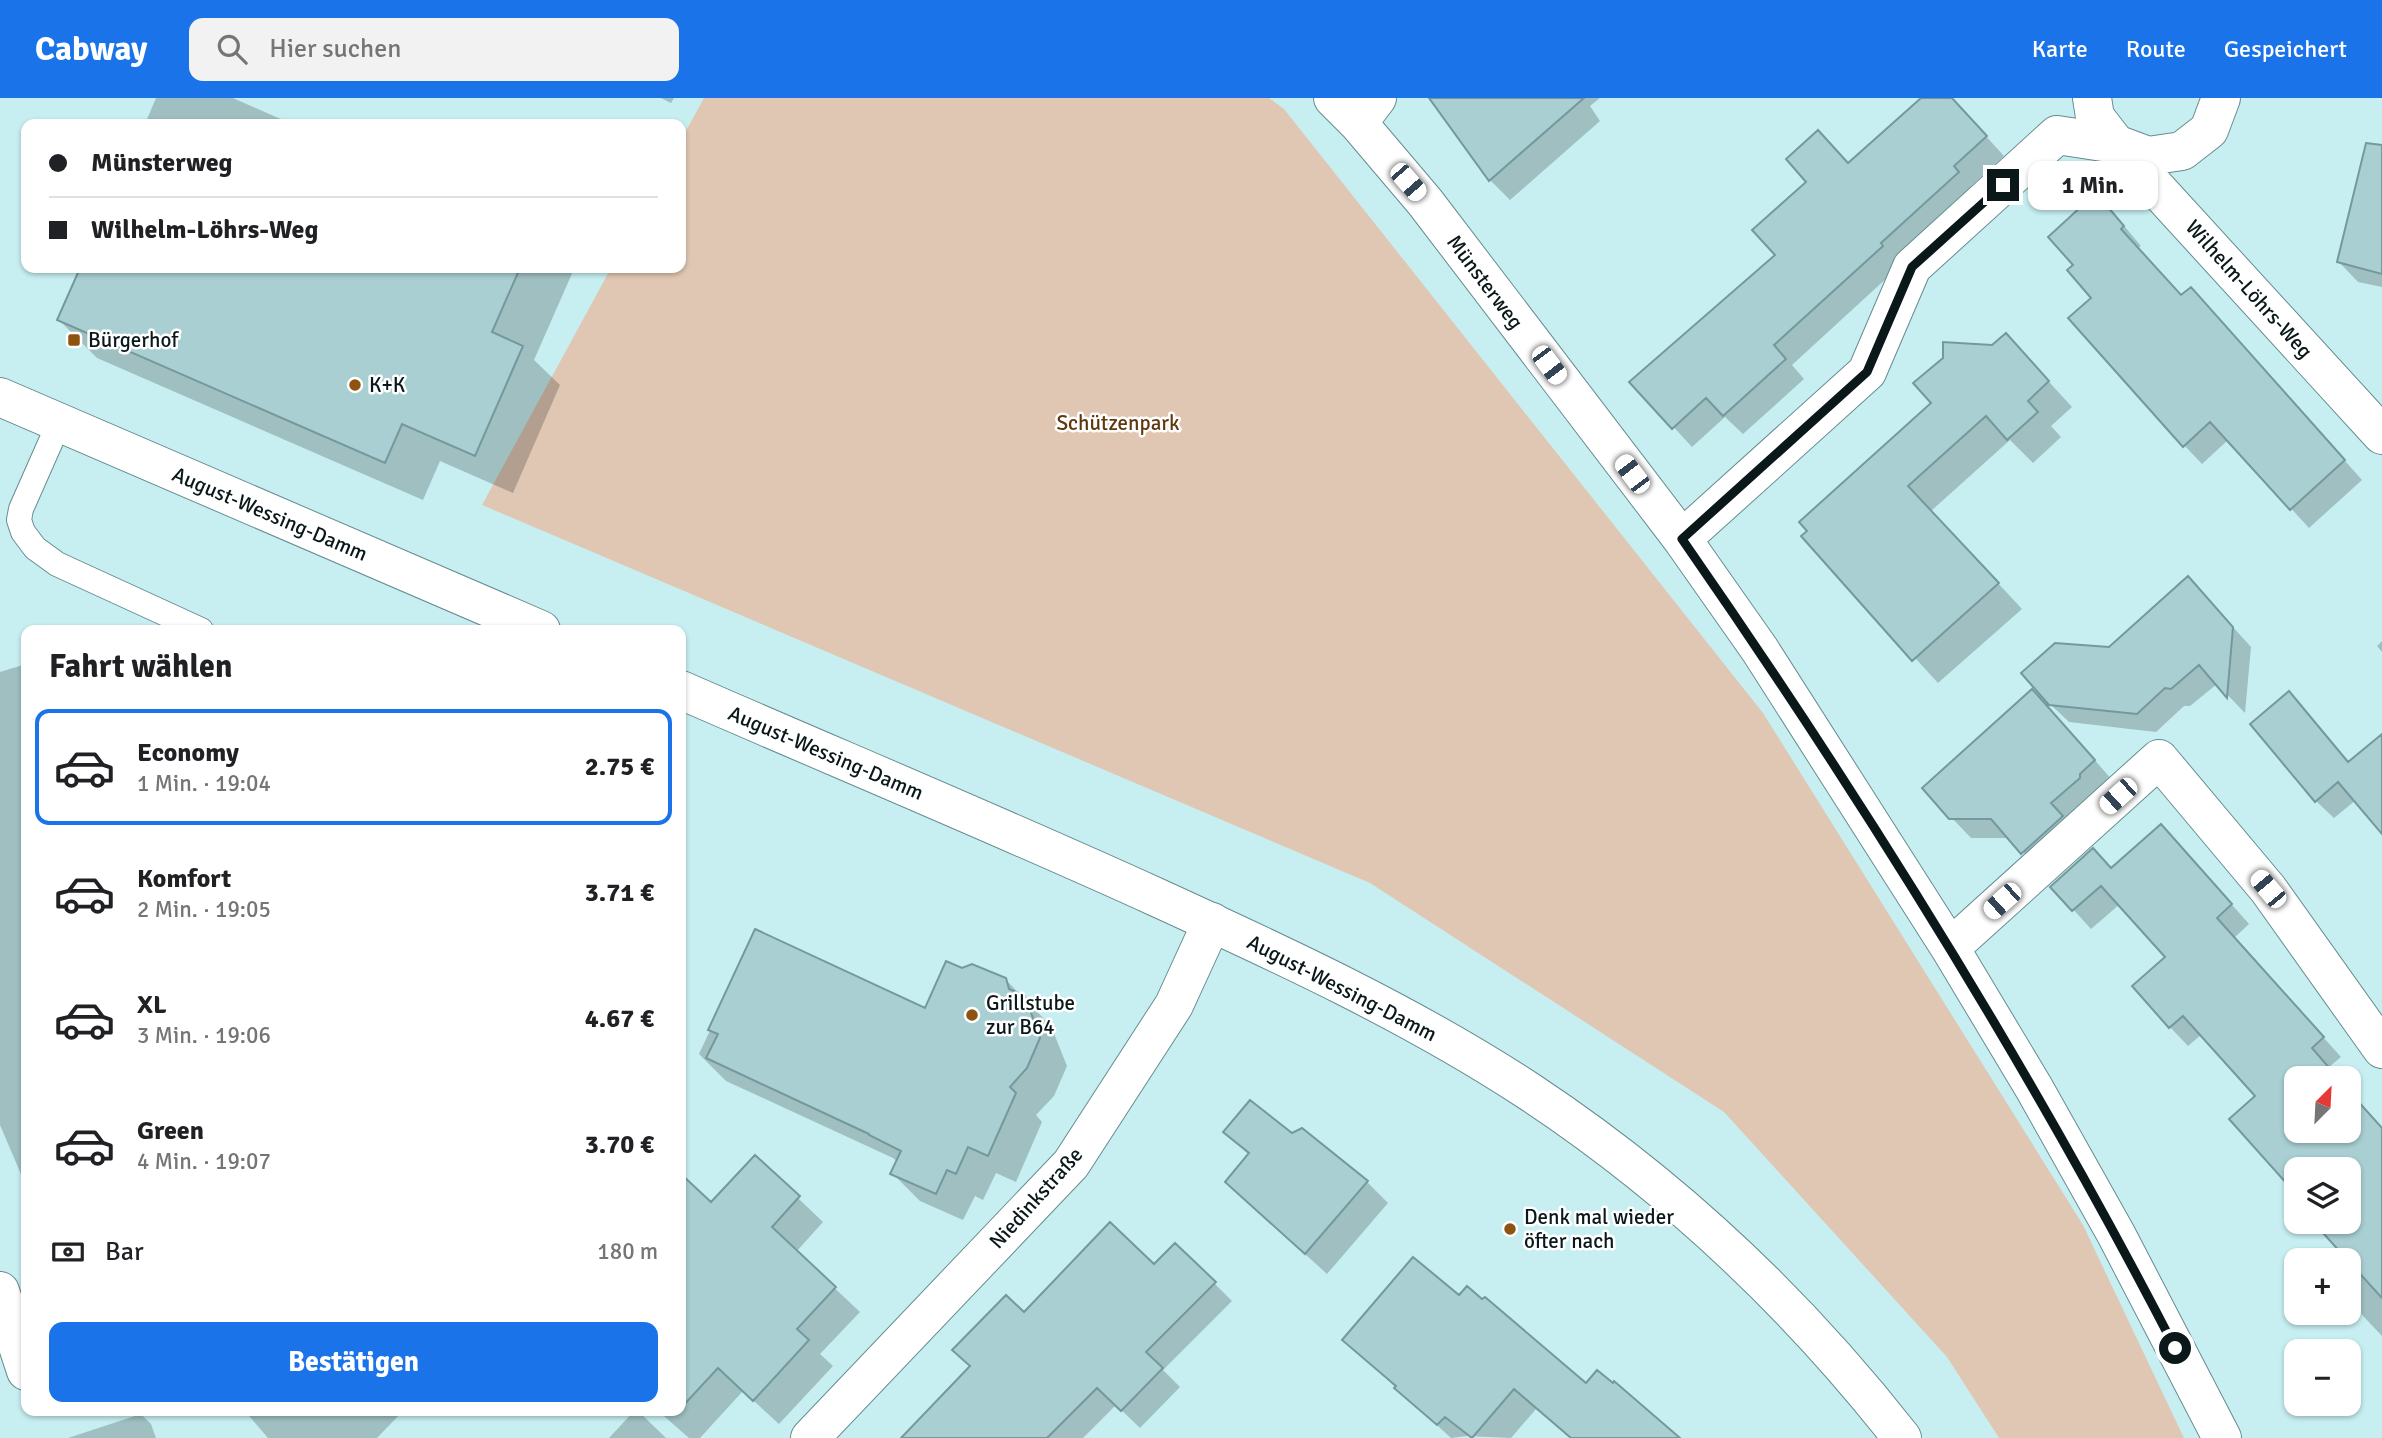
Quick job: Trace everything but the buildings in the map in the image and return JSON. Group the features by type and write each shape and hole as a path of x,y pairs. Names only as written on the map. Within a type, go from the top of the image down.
{"street":[{"name":"Wilhelm-Löhrs-Weg","path":"2092,98 2095,117 2116,144 2382,435"},
{"path":"1682,539 1867,372 1912,267 2057,135 2116,144 2148,156 2182,151 2209,130 2221,98"},
{"name":"Münsterweg","path":"1356,106 1425,202 1682,539 1760,650 1950,948 2034,1088 2116,1234 2222,1438"},
{"name":"August-Wessing-Damm","path":"0,397 529,625"},
{"name":"August-Wessing-Damm","path":"686,692 1212,922 1331,979 1416,1024 1530,1092 1621,1159 1718,1239 1808,1325 1902,1438"},
{"path":"1950,948 2159,759 2268,889 2382,1049"},
{"name":"Niedinkstraße","path":"810,1438 1071,1164 1174,1005 1212,922"},
{"path":"0,1291 21,1356"}],"lane":[{"path":"59,423 21,509 19,520 23,532 35,548 57,564 190,625"}],"green space":[{"name":"Schützenpark","path":"704,98 1269,98 1284,109 1763,713 2083,1225 2184,1438 1999,1438 1947,1357 1724,1112 1370,883 482,505 608,273 686,273 686,131"}],"place":[{"name":"Bürgerhof","path":"74,340"},
{"name":"K+K","path":"355,385"},
{"name":"Grillstube zur B64","path":"972,1015"},
{"name":"Denk mal wieder öfter nach","path":"1510,1229"}],"route":[{"path":"2003,185 1912,267 1867,372 1682,539 1760,650 1950,948 2034,1088 2116,1234 2175,1348"}]}
